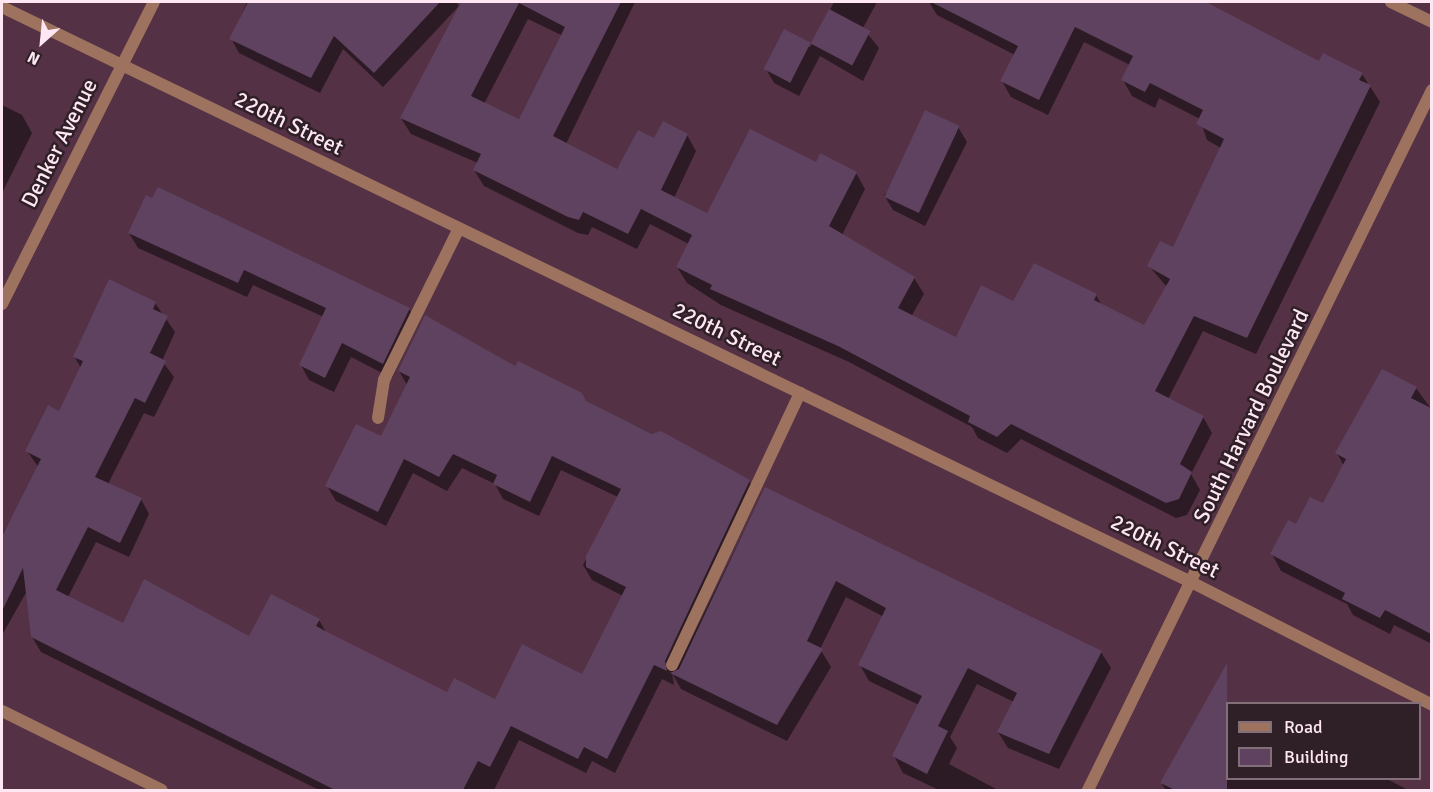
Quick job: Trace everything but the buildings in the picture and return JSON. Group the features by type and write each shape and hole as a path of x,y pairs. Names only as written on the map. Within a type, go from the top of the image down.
{"street":[{"name":"Denker Avenue","path":"2,304 154,2"},
{"path":"1391,2 1431,22"},
{"name":"220th Street","path":"2,7 1193,583 1431,705"},
{"name":"South Harvard Boulevard","path":"1088,790 1193,583 1431,90"},
{"path":"378,418 388,370 459,228"},
{"path":"672,665 800,393"},
{"path":"2,711 162,790"}]}
